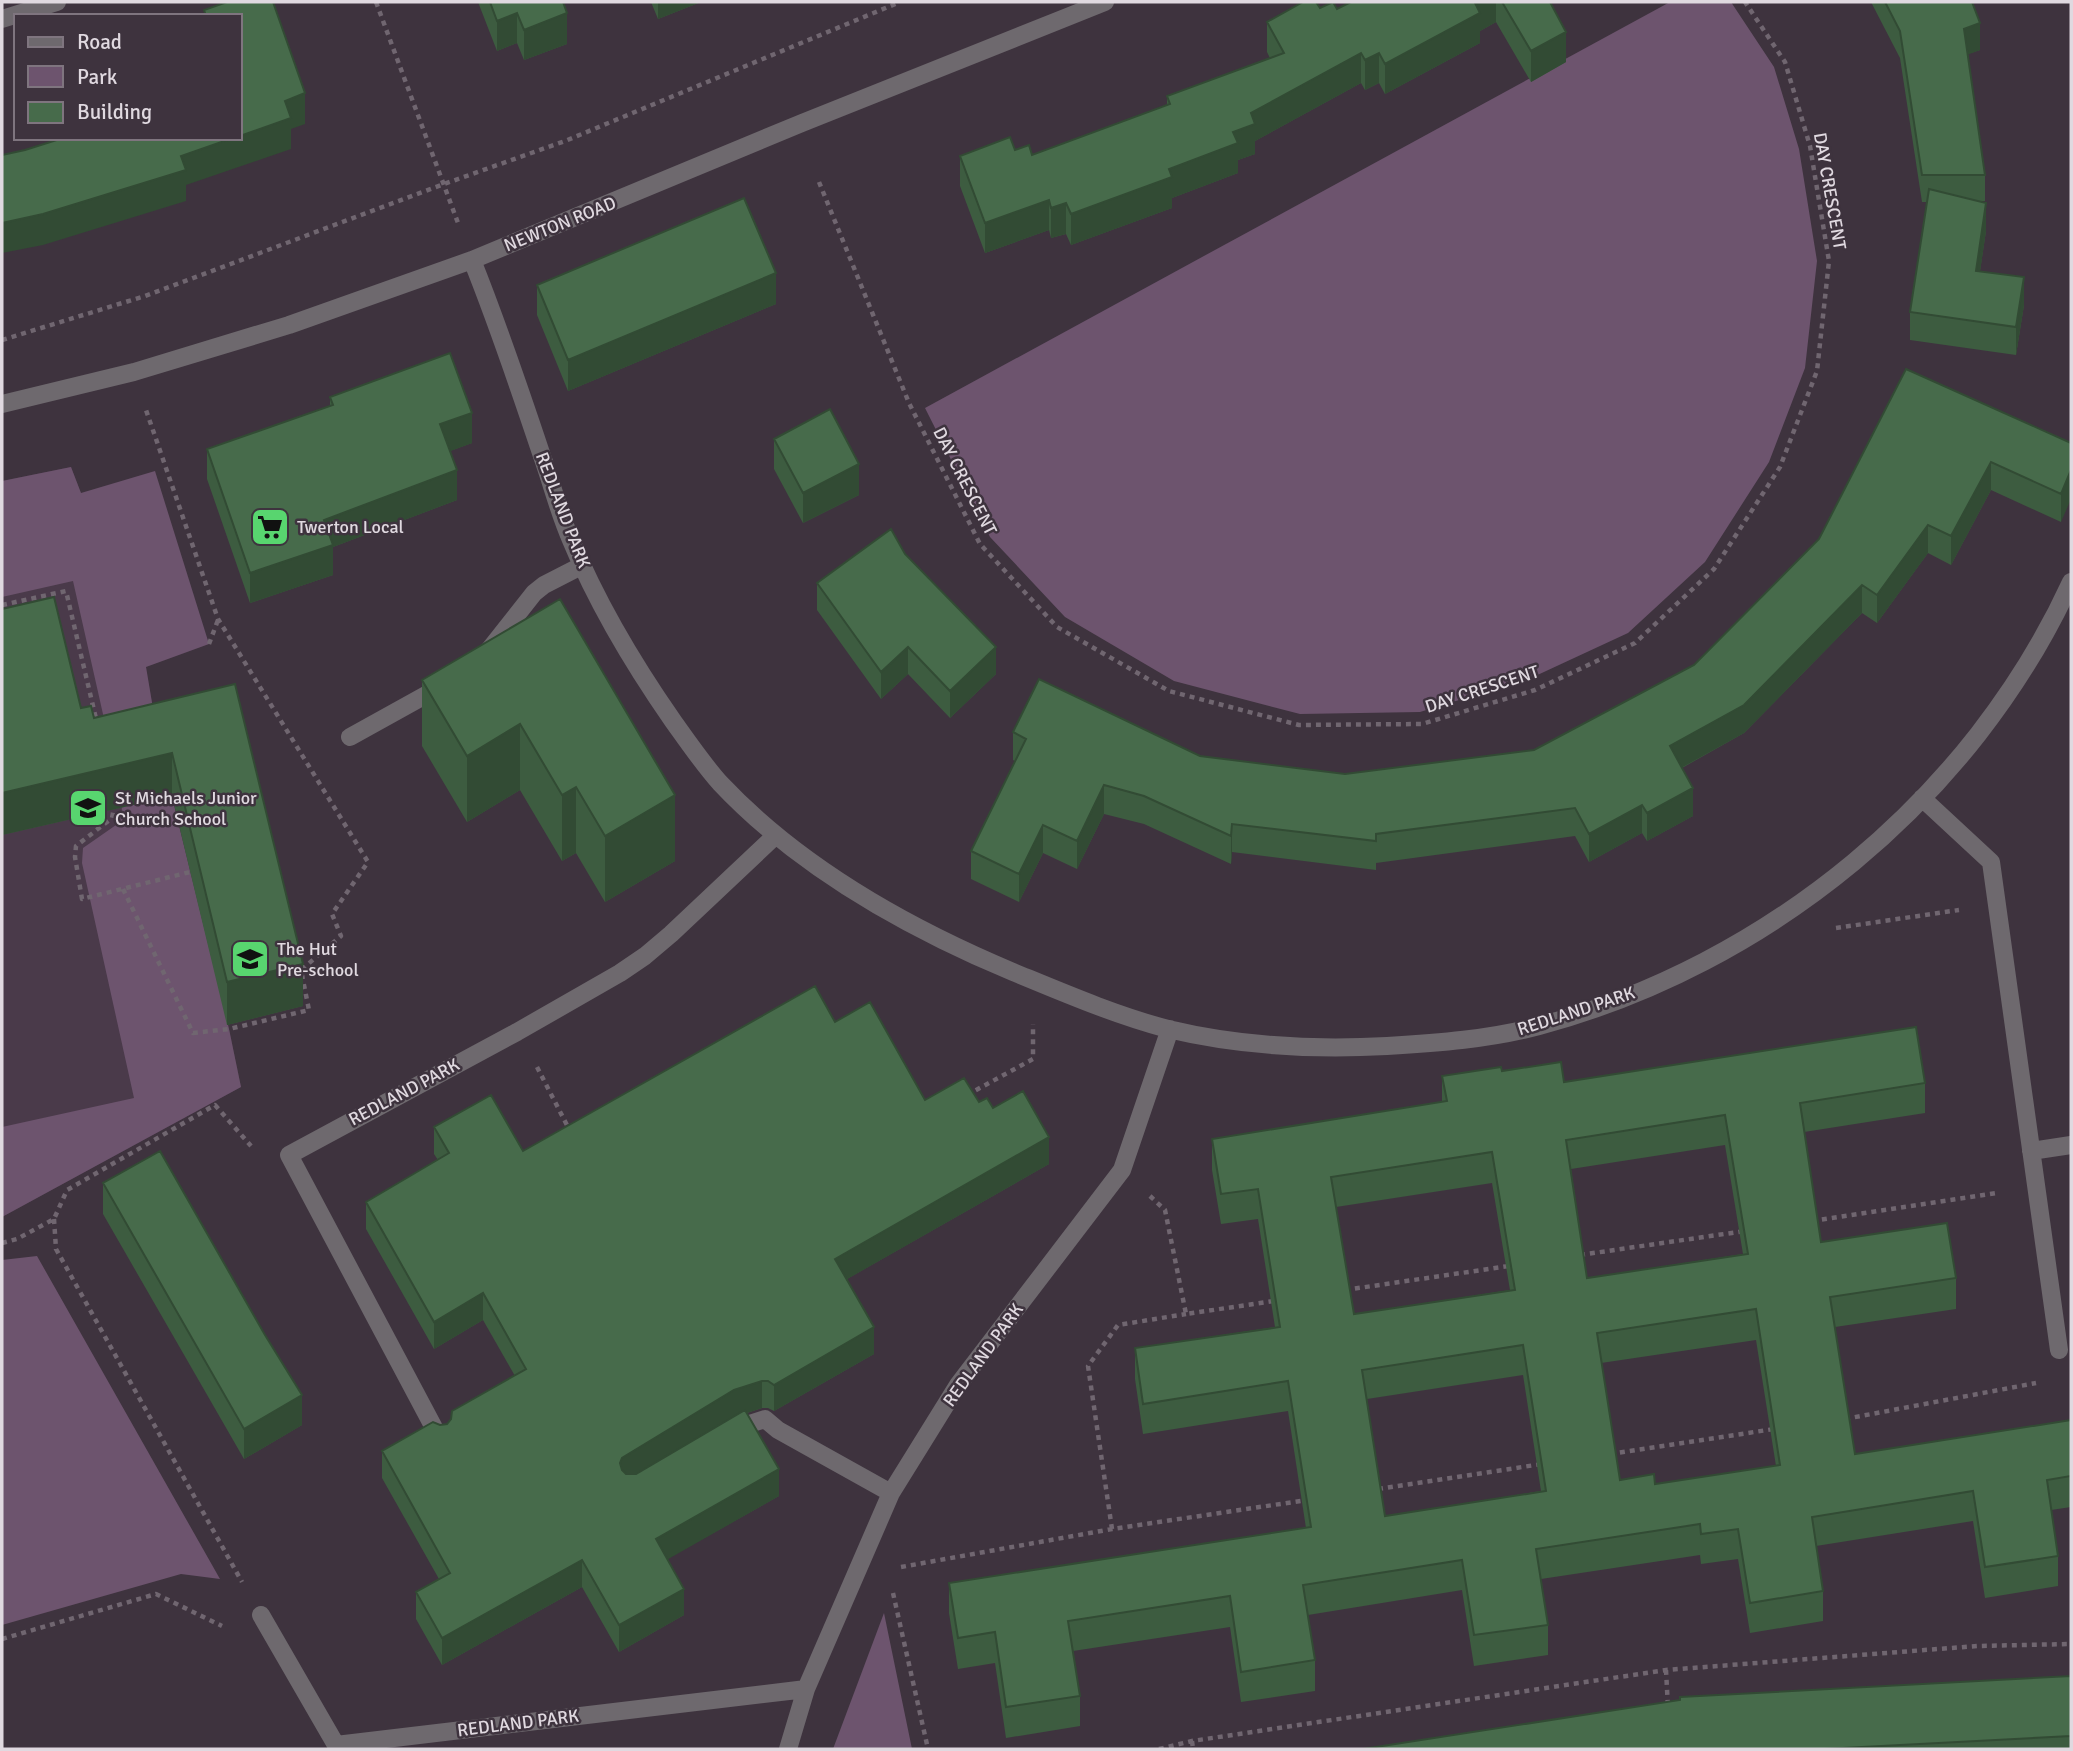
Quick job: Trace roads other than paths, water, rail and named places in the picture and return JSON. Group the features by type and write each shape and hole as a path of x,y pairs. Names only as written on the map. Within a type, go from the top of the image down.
{"street":[{"path":"18,14 57,2"},
{"name":"NEWTON ROAD","path":"2,404 134,372 289,326 471,260 802,123 1105,2"},
{"name":"REDLAND PARK","path":"471,260 496,320 571,540 650,689 719,782 776,835 847,887 904,921 963,951 1034,980 1113,1012 1170,1029 1230,1040 1283,1045 1339,1048 1412,1045 1483,1038 1538,1026 1597,1008 1656,985 1722,952 1782,917 1849,867 1922,798 1969,747 1997,710 2029,662 2071,582"},
{"path":"479,663 534,593 583,565"},
{"path":"350,737 461,676"},
{"path":"1922,798 1991,862 2059,1350"},
{"name":"REDLAND PARK","path":"441,1441 289,1154 517,1032 620,973 645,956 776,835"},
{"name":"REDLAND PARK","path":"788,1749 806,1689 891,1493 958,1385 1122,1170 1170,1029"},
{"path":"2031,1151 2071,1146"},
{"path":"719,1440 740,1427 765,1419 778,1430 891,1493"},
{"name":"REDLAND PARK","path":"261,1615 336,1745 806,1689"}],"place":[{"name":"Twerton Local","path":"270,527"},
{"name":"St Michaels Junior Church School","path":"88,808"},
{"name":"The Hut Pre-school","path":"250,959"}]}
